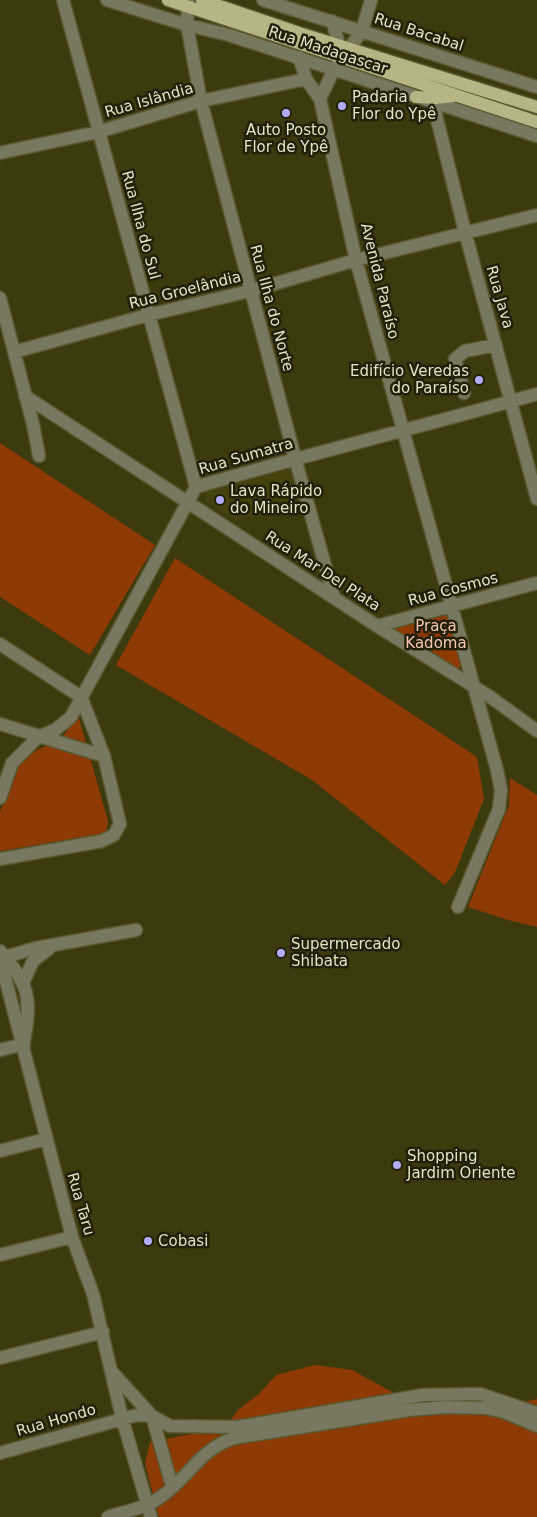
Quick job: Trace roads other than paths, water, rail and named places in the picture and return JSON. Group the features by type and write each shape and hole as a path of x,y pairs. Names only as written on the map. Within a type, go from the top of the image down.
{"main road":[{"path":"168,0 187,3 537,107"},
{"path":"202,0 344,51 458,95 537,122"},
{"path":"416,97 436,98 458,95"}],"street":[{"name":"Rua Ilha do Sul","path":"63,0 196,487"},
{"name":"Rua Madagascar","path":"107,0 299,57 537,136"},
{"name":"Rua Bacabal","path":"263,0 537,87"},
{"path":"320,99 344,51 362,31 371,0"},
{"name":"Rua Ilha do Norte","path":"187,3 187,25 201,102 250,291 334,597"},
{"path":"332,21 344,51"},
{"name":"Avenida Paraíso","path":"299,57 306,79 320,99 356,260 476,689 501,790 499,809 458,907"},
{"name":"Rua Islândia","path":"0,153 98,132 201,102 306,79"},
{"name":"Rua Java","path":"433,103 465,232 537,499"},
{"name":"Rua Groelândia","path":"14,352 148,315 250,291 356,260 537,215"},
{"path":"0,298 39,456"},
{"path":"464,393 455,359 466,351 496,344"},
{"name":"Rua Sumatra","path":"81,697 196,487 295,458 403,432 537,394"},
{"name":"Rua Mar Del Plata","path":"25,396 188,504 476,689 537,731"},
{"name":"Rua Cosmos","path":"378,626 537,583"},
{"path":"0,644 81,697 104,756 120,824 114,835 102,841 0,859"},
{"path":"0,798 12,762 38,737 55,730 71,717 81,697"},
{"path":"0,724 104,756"},
{"path":"2,955 136,930"},
{"path":"24,983 33,961 53,946"},
{"name":"Rua Taru","path":"2,955 24,983 28,994 24,1044"},
{"name":"Rua Taru","path":"2,955 11,1002 24,1044 46,1139 72,1237 93,1294 122,1418 150,1511"},
{"path":"11,1002 28,1003"},
{"path":"0,1050 24,1044"},
{"path":"0,1151 46,1139"},
{"path":"0,1254 72,1237"},
{"path":"0,1358 103,1332"},
{"name":"Rua Taru","path":"112,1371 152,1416 172,1486"},
{"path":"152,1416 170,1426 238,1427 423,1395 480,1394 537,1413"},
{"path":"108,1517 150,1511 172,1486 217,1444 234,1438 409,1410 446,1407 485,1408 504,1412 537,1426"},
{"name":"Rua Hondo","path":"0,1453 122,1418 137,1415 152,1416"}],"place":[{"name":"Padaria Flor do Ypê","path":"342,106"},
{"name":"Auto Posto Flor de Ypê","path":"286,113"},
{"name":"Edifício Veredas do Paraíso","path":"479,380"},
{"name":"Lava Rápido do Mineiro","path":"220,500"},
{"name":"Supermercado Shibata","path":"281,953"},
{"name":"Shopping Jardim Oriente","path":"397,1165"},
{"name":"Cobasi","path":"148,1241"}],"park label":[{"name":"Praça Kadoma","path":"436,634"}]}
